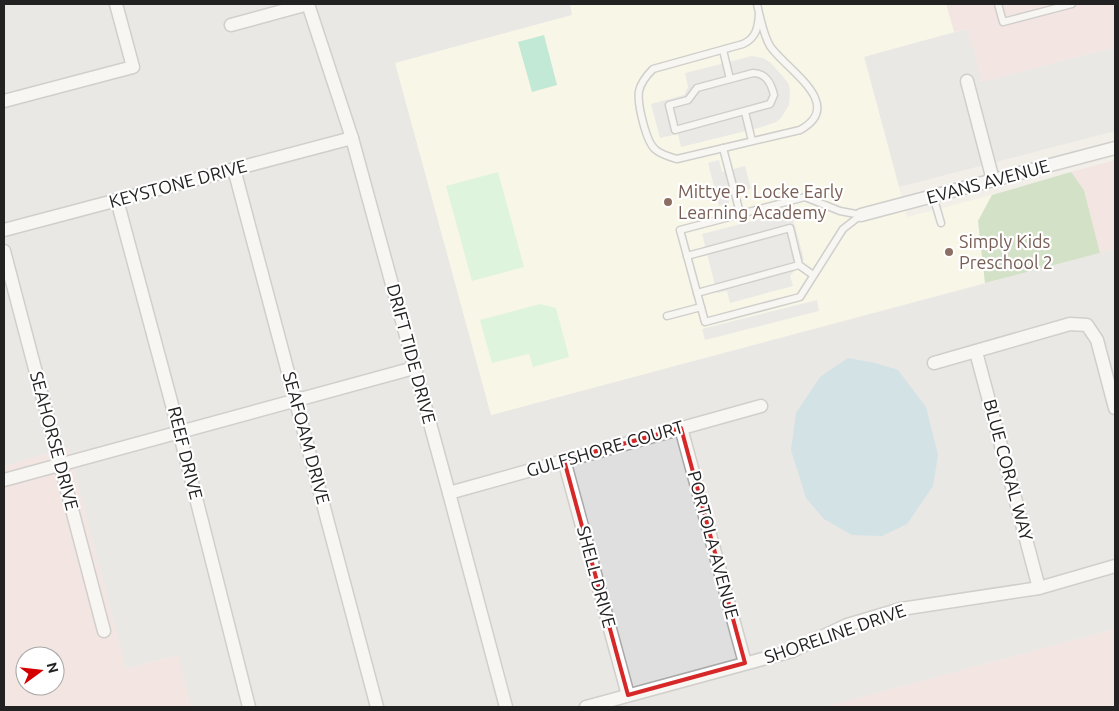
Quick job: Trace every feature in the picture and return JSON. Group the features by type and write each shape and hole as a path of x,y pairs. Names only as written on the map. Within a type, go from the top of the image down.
{"street":[{"path":"4,102 133,67 116,4"},
{"path":"231,25 308,4"},
{"name":"DRIFT TIDE DRIVE","path":"308,4 352,138 506,707"},
{"path":"967,81 993,180"},
{"name":"KEYSTONE DRIVE","path":"4,230 352,138"},
{"name":"EVANS AVENUE","path":"861,215 1115,148"},
{"name":"SEAFOAM DRIVE","path":"234,169 377,707"},
{"name":"REEF DRIVE","path":"117,200 180,431 249,707"},
{"name":"SEAHORSE DRIVE","path":"4,251 104,631"},
{"path":"934,363 1070,324 1087,325 1097,340 1115,408"},
{"name":"BLUE CORAL WAY","path":"976,352 1039,588"},
{"path":"4,480 414,368"},
{"name":"GULFSHORE COURT","path":"449,493 761,406"},
{"name":"PORTOLA AVENUE","path":"681,428 745,663"},
{"name":"SHELL DRIVE","path":"564,460 628,695"},
{"name":"SHORELINE DRIVE","path":"586,707 792,651 847,626 901,609 1039,588 1115,566"}],"lane":[{"path":"756,4 759,13 763,29 771,46 815,94 817,109 814,118 800,130 677,159 665,156 654,149 648,137 642,115 639,92 644,79 654,69 743,44 751,40 755,34 759,13"},
{"path":"998,4 1002,22 1072,4"},
{"path":"722,50 730,79"},
{"path":"759,73 770,82 774,94 770,104 675,130 668,105 688,100 697,88 730,79 759,73"},
{"path":"745,112 752,141"},
{"path":"723,148 740,213"},
{"path":"933,196 940,223"},
{"path":"805,197 840,211 861,215 844,229 800,297 705,322 680,230 805,197"},
{"path":"687,256 790,228 799,265 813,275"},
{"path":"697,293 799,265"},
{"path":"667,316 701,306"}],"highlighted area":[{"path":"681,428 745,663 628,695 564,460"}],"shaded area":[{"path":"4,4 570,4 573,15 396,63 491,415 1115,249 1115,629 825,707 191,707 177,655 126,669 68,448 4,466"},
{"name":"Mittye P. Locke Early Learning Academy","path":"570,4 946,4 954,32 864,57 907,217 992,195 978,221 985,283 491,415 395,63 572,15"},
{"path":"946,4 1115,4 1115,47 982,82 968,29 954,32"},
{"path":"968,29 982,82 1115,47 1115,131 899,187 864,56"},
{"path":"752,56 763,58 771,63 789,85 789,105 781,118 762,127 681,147 678,134 660,138 651,104 684,95 688,87 685,73"},
{"path":"719,160 722,172 745,166 751,189 728,195 729,203 719,206 708,163"},
{"path":"1115,160 1115,249 1100,253 1084,190 1071,172"},
{"path":"791,211 804,259 790,276 793,286 730,303 727,291 717,293 702,234"},
{"path":"817,300 819,311 705,340 702,329"},
{"path":"68,448 126,669 178,655 191,707 4,707 4,466"},
{"path":"1115,629 1115,707 825,707"}],"green space":[{"path":"544,35 557,85 532,92 518,42"},
{"path":"498,172 524,267 472,281 446,186"},
{"path":"1071,172 1084,190 1100,253 985,283 978,221 992,195"},
{"path":"540,304 556,308 569,357 533,367 529,354 492,363 480,320"}],"water":[{"path":"848,358 898,370 926,407 938,455 933,486 907,524 882,536 852,535 824,519 806,498 791,450 796,413 820,377"}],"place":[{"name":"Mittye P. Locke Early Learning Academy","path":"668,202"},
{"name":"Simply Kids Preschool 2","path":"949,252"}]}
